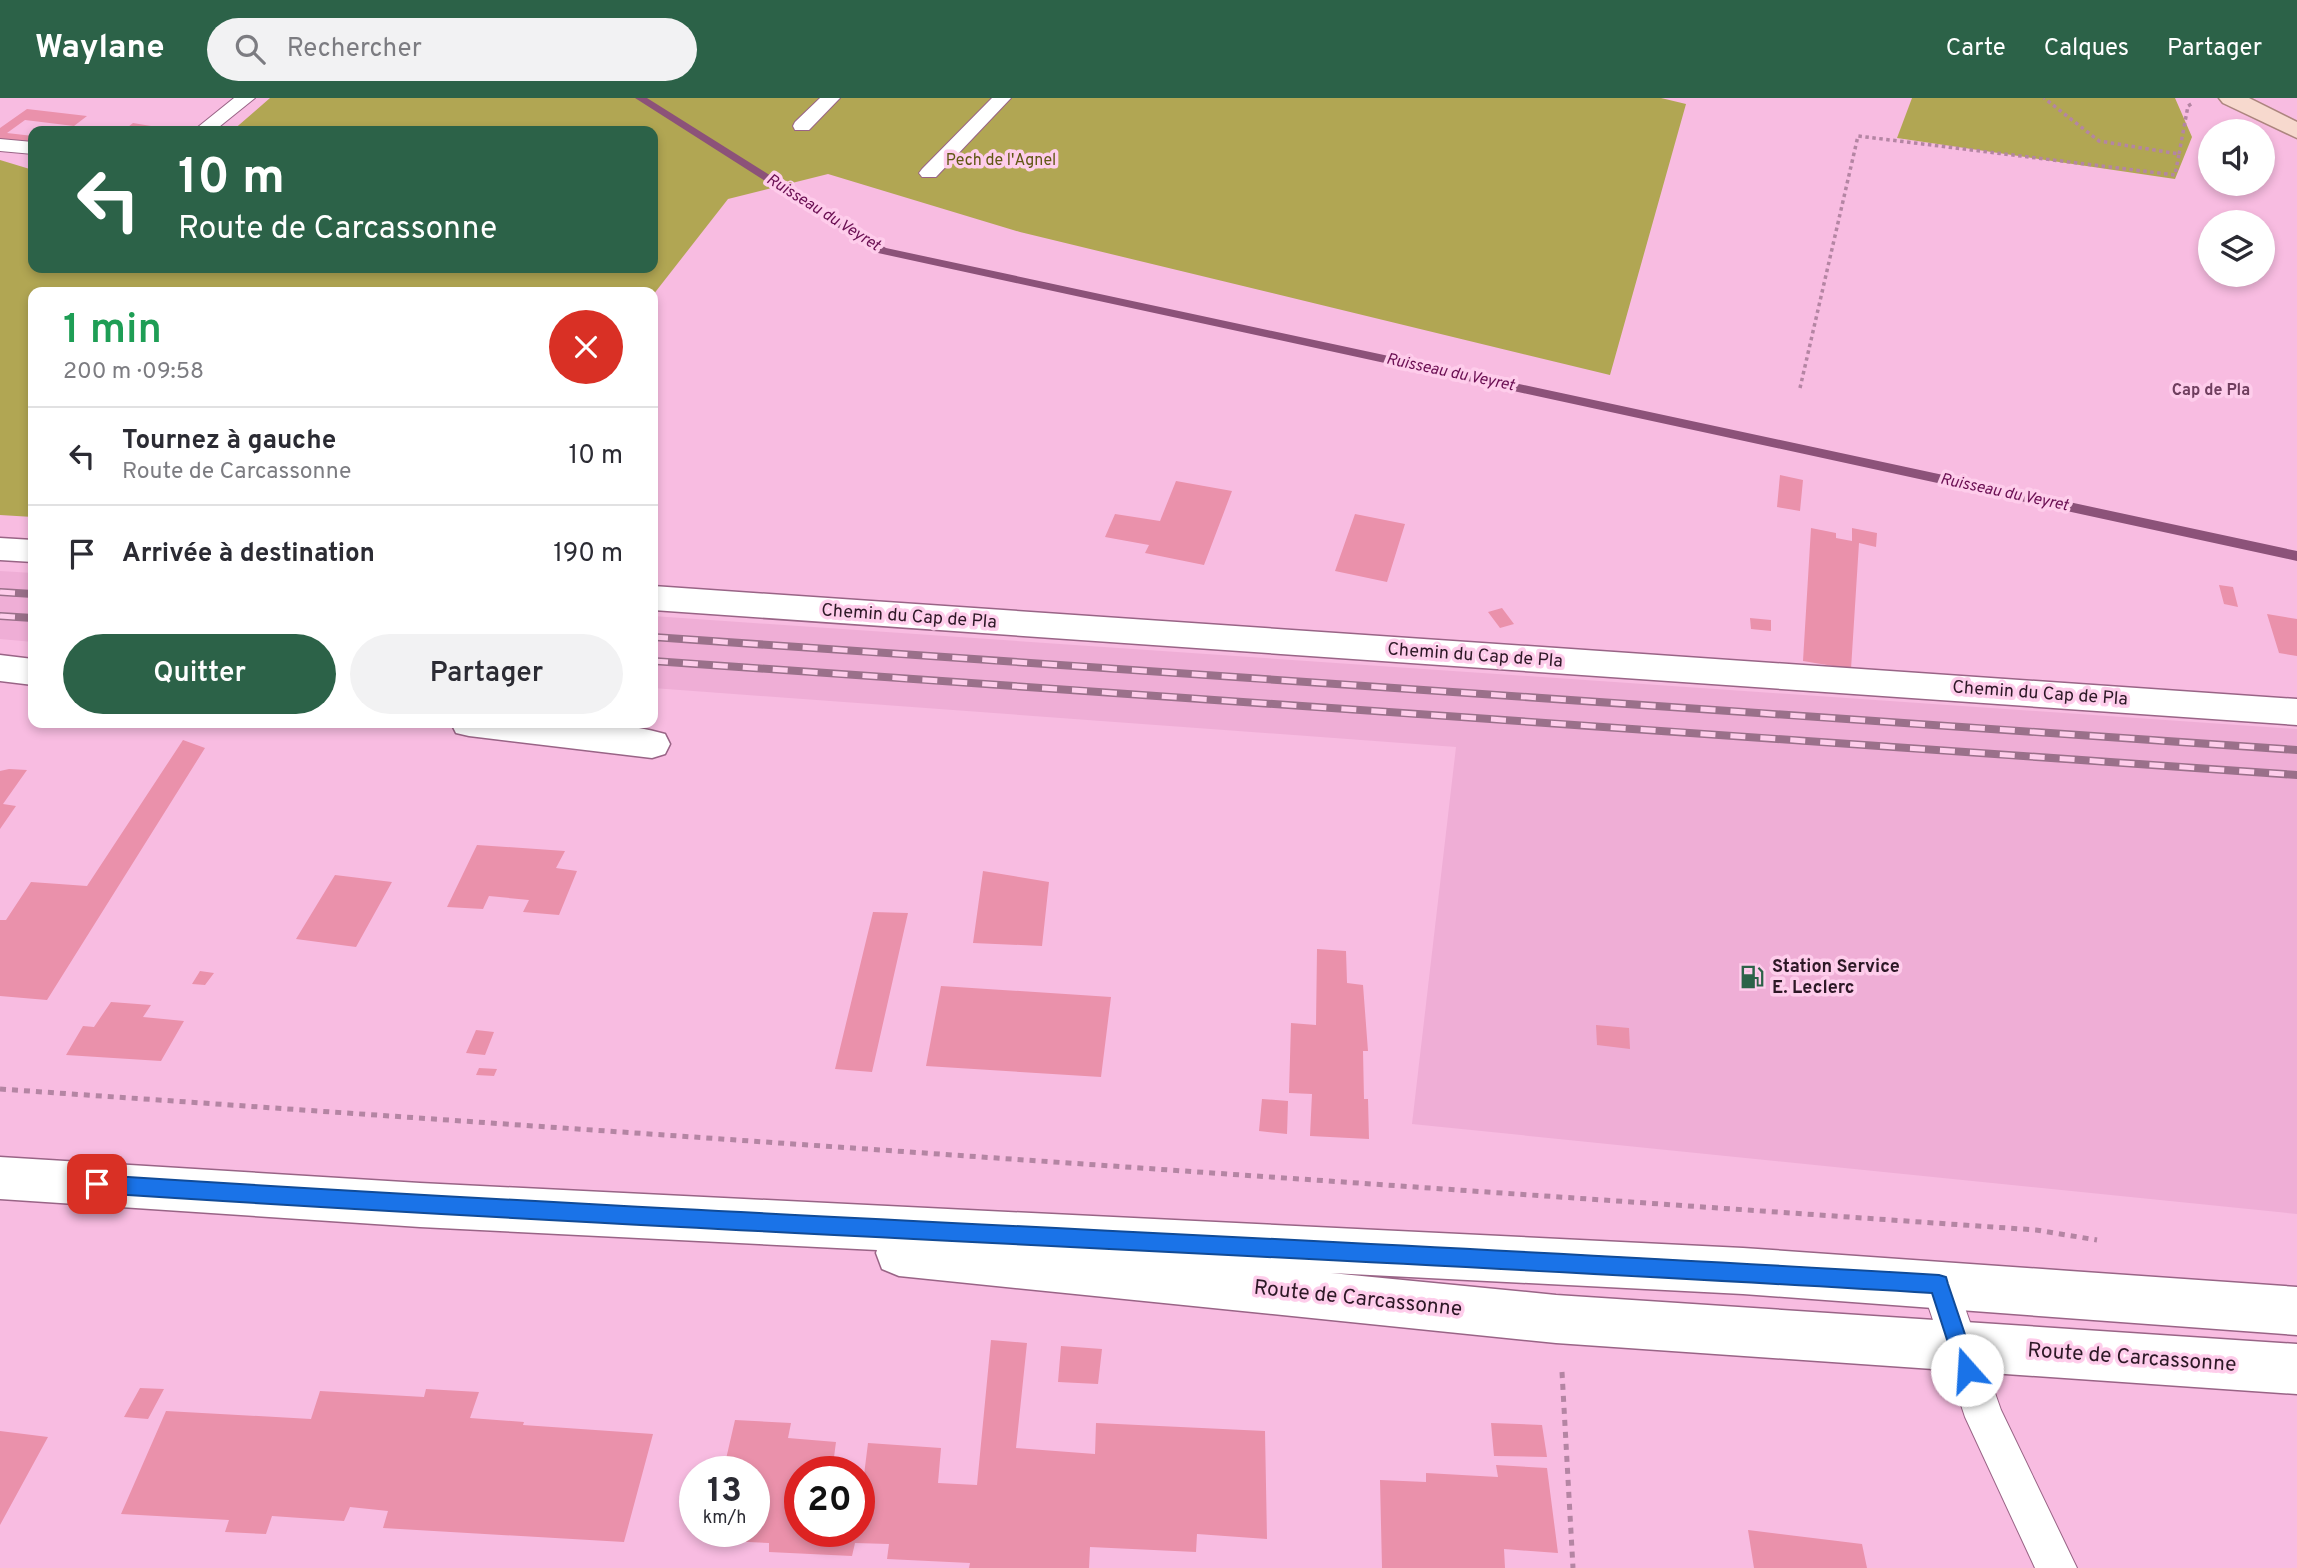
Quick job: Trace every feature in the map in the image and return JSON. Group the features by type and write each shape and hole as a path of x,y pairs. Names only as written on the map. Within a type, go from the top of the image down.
{"main road":[{"path":"2231,98 2297,131"},
{"path":"2268,98 2297,113"},
{"path":"0,548 28,551"},
{"name":"Chemin du Cap de Pla","path":"658,598 2297,712"},
{"path":"0,668 28,671"},
{"path":"513,728 652,744"},
{"name":"Route de Carcassonne","path":"0,1178 420,1205 1561,1261 1939,1284 2297,1311"},
{"name":"Route de Carcassonne","path":"420,1205 1556,1319 2297,1369"}],"lane":[{"path":"209,126 246,98"},
{"path":"802,126 831,98"},
{"path":"929,173 1002,98"},
{"path":"0,145 28,148"},
{"path":"1939,1284 1983,1418 2056,1568"}],"path":[{"path":"2045,98 2099,141 2179,155"},
{"path":"1800,388 1858,136 2175,175 2188,106 2200,98"},
{"path":"0,1089 2022,1229 2102,1241"},
{"path":"1556,1319 1561,1353 1573,1568"}],"shaded area":[{"path":"0,571 28,573 28,642 0,639"},
{"path":"658,616 2297,729 2297,1214 1412,1124 1456,747 658,688"}],"green space":[{"name":"Pech de l'Agnel","path":"270,98 1661,98 1686,104 1610,375 1020,232 828,174 728,199 658,289 28,287 28,517 0,515 0,160 28,168 28,273 658,273 658,126 238,126"},
{"path":"1912,98 2175,98 2192,137 2175,179 1897,138"}],"building":[{"path":"27,109 87,116 74,126 25,120 7,133 28,135 28,142 0,139 0,128"},
{"path":"133,123 151,126 129,126"},
{"path":"1780,475 1803,480 1800,511 1777,507"},
{"path":"1176,481 1232,491 1204,565 1145,553 1149,545 1105,537 1115,514 1160,521"},
{"path":"1355,514 1405,524 1387,582 1335,571"},
{"path":"1811,528 1836,533 1836,538 1852,541 1852,528 1877,533 1876,547 1859,543 1851,669 1803,661"},
{"path":"2219,585 2233,587 2238,607 2224,604"},
{"path":"1502,608 1514,624 1500,628 1488,612"},
{"path":"2267,614 2297,619 2297,656 2279,653"},
{"path":"1750,618 1771,620 1771,631 1751,629"},
{"path":"183,740 205,748 47,1000 0,996 0,920 6,920 31,882 87,886"},
{"path":"27,770 3,804 16,806 0,829 0,771"},
{"path":"477,845 565,851 556,868 577,871 559,915 523,912 529,900 489,896 483,909 447,907"},
{"path":"983,871 1049,882 1042,946 973,943"},
{"path":"335,875 392,882 356,947 296,939"},
{"path":"873,912 908,913 872,1072 835,1069"},
{"path":"1317,949 1346,951 1347,983 1363,985 1368,1051 1363,1051 1364,1099 1368,1099 1369,1139 1310,1136 1312,1094 1289,1093 1291,1023 1316,1025"},
{"path":"200,971 214,973 205,985 192,984"},
{"path":"941,986 1111,997 1101,1077 926,1066"},
{"path":"111,1002 151,1005 143,1017 184,1021 161,1061 66,1055 83,1026 94,1027"},
{"path":"1596,1025 1629,1028 1630,1049 1597,1045"},
{"path":"476,1030 494,1032 485,1055 466,1053"},
{"path":"479,1068 497,1069 494,1076 476,1075"},
{"path":"1262,1099 1288,1101 1287,1134 1259,1131"},
{"path":"991,1340 1027,1343 1016,1448 1095,1454 1096,1423 1265,1431 1267,1539 1197,1534 1196,1552 1090,1547 1089,1568 969,1568 970,1563 887,1559 889,1544 875,1544 875,1456 866,1456 868,1443 941,1448 938,1483 977,1485"},
{"path":"1061,1346 1102,1349 1098,1384 1058,1382"},
{"path":"140,1388 164,1389 148,1419 124,1417"},
{"path":"426,1389 479,1392 470,1418 524,1422 523,1425 653,1434 624,1542 383,1528 388,1511 350,1507 344,1521 272,1516 266,1534 225,1532 229,1520 121,1514 166,1411 311,1419 320,1391 424,1397"},
{"path":"735,1420 791,1423 788,1438 836,1442 834,1456 784,1456 784,1547 854,1547 852,1556 769,1552 770,1456 727,1456"},
{"path":"1491,1423 1542,1425 1547,1457 1494,1456"},
{"path":"0,1431 48,1437 0,1525"},
{"path":"1496,1465 1547,1468 1558,1553 1504,1549 1505,1568 1382,1568 1380,1480 1426,1482 1426,1473 1498,1477"},
{"path":"1748,1530 1862,1544 1867,1568 1754,1568"}],"waterway":[{"name":"Ruisseau du Veyret","path":"640,98 882,251 2297,556"}],"railway":[{"path":"0,592 28,594"},
{"path":"0,616 28,618"},
{"path":"658,637 2297,750"},
{"path":"658,661 2297,775"}],"place":[{"name":"Station Service E. Leclerc","path":"1752,977"}],"district":[{"name":"Cap de Pla","path":"2211,391"}],"route":[{"path":"97,1184 420,1205 1547,1260 1939,1284 1967,1370"}]}
